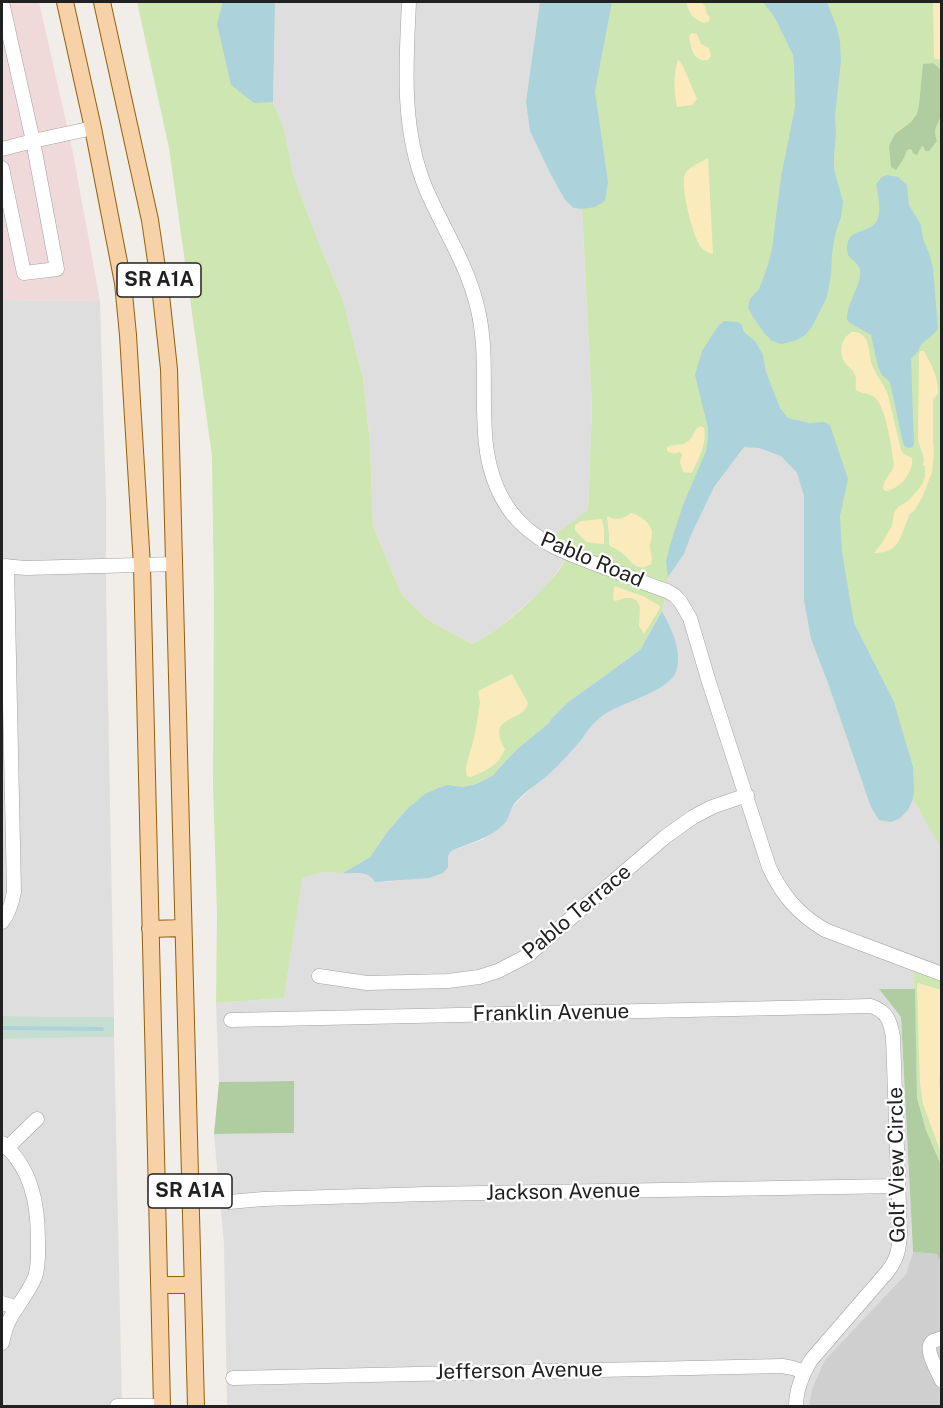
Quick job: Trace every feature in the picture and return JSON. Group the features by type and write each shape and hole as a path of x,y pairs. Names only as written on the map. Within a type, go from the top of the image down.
{"main road":[{"name":"SR A1A","path":"65,2 93,128 123,283 129,335 142,566 162,1406"},
{"name":"SR A1A","path":"102,2 150,220 169,369 196,1407"},
{"path":"150,929 183,928"},
{"path":"159,1285 192,1285"}],"street":[{"path":"2,2 33,141 57,268 24,273 2,168"},
{"name":"Pablo Road","path":"409,2 405,81 412,141 426,189 464,264 479,312 483,338 485,445 495,483 504,501 514,516 541,540 570,554 667,591 680,601 690,618 769,867 785,897 811,922 835,934 942,974"},
{"path":"2,149 93,128"},
{"path":"2,922 12,904 14,892 4,566 26,568 175,564"},
{"name":"Pablo Terrace","path":"319,976 379,983 448,981 479,977 498,971 527,956 665,837 693,817 712,807 747,795"},
{"name":"Franklin Avenue","path":"231,1020 871,1006"},
{"name":"Golf View Circle","path":"796,1407 798,1386 811,1360 894,1263 899,1251 894,1037 887,1015 871,1006"},
{"path":"2,1343 7,1325 29,1291 36,1275 38,1262 38,1220 32,1189 18,1158 4,1145 37,1119"},
{"name":"Jackson Avenue","path":"229,1202 427,1194 898,1186"},
{"path":"2,1303 17,1308"},
{"path":"942,1338 932,1342 929,1346 929,1353 942,1381"},
{"name":"Jefferson Avenue","path":"233,1378 782,1366 804,1372"},
{"path":"117,1407 162,1406"}],"shaded area":[{"path":"2,2 39,2 72,148 100,301 2,300"},
{"path":"275,2 540,2 526,103 530,131 550,173 568,203 582,209 592,407 588,510 551,537 571,547 570,554 544,589 496,630 472,644 428,620 402,595 373,526 370,444 363,378 343,300 293,174 284,128 273,102"},
{"path":"2,300 100,301 106,500 114,1017 2,1016"},
{"path":"744,447 759,448 781,456 797,473 804,496 804,600 811,639 828,683 913,799 942,848 941,978 914,972 915,989 880,990 901,1017 913,1252 906,1274 826,1360 812,1389 809,1406 227,1406 224,1244 214,1134 293,1133 293,1081 219,1082 216,1003 284,998 301,878 323,872 366,873 386,882 404,880 448,867 448,856 451,851 482,840 505,823 513,806 579,742 600,717 663,685 677,649 662,611 668,577 684,554 714,487"},
{"path":"114,1037 122,1406 2,1406 2,1039"},
{"path":"913,1252 937,1254 942,1262 941,1406 809,1406 812,1389 825,1360 906,1274"}],"green space":[{"path":"137,2 275,2 273,102 284,128 293,174 343,300 363,378 370,444 373,526 402,595 428,620 472,644 506,622 528,603 561,568 570,547 551,537 588,510 592,407 582,209 574,208 564,198 550,173 530,131 526,102 540,2 941,2 941,848 913,799 901,817 889,822 879,820 871,807 811,639 804,600 804,496 797,473 781,456 759,448 744,447 714,487 684,554 668,577 662,611 640,650 567,703 550,723 516,750 492,776 476,784 463,787 448,785 407,809 370,857 343,873 323,872 302,878 284,998 216,1003 212,456 169,148"},
{"path":"933,63 942,74 942,110 935,132 937,141 929,151 925,151 922,146 917,155 911,149 907,150 896,170 891,167 889,146 895,134 911,122 917,114 923,64"},
{"path":"914,971 941,978 941,1165 926,1130 917,1098"},
{"path":"879,989 915,989 917,1098 926,1130 941,1165 941,1262 937,1254 913,1252 901,1017"},
{"path":"2,1016 114,1017 114,1037 2,1039"},
{"path":"294,1081 294,1133 214,1134 219,1082"}],"sand":[{"path":"686,2 700,2 705,6 710,17 709,21 704,23 694,17"},
{"path":"933,2 941,2 941,60 934,58"},
{"path":"692,33 697,34 701,44 709,48 711,56 708,60 699,59 694,53 689,36"},
{"path":"678,59 697,99 692,105 677,107 674,83"},
{"path":"708,158 713,254 704,250 698,242 688,212 684,189 687,171"},
{"path":"852,332 861,334 867,341 872,365 888,395 901,450 912,458 911,469 905,479 891,490 883,489 894,465 882,409 874,397 856,390 855,375 843,359 841,350 843,342"},
{"path":"920,351 924,351 930,362 938,388 938,394 933,399 932,472 922,498 910,514 899,541 890,550 874,553 892,526 894,513 898,507 908,501 922,485 925,477 924,459 918,440"},
{"path":"701,426 705,433 700,456 691,473 683,472 680,462 682,454 669,452 667,447 687,442"},
{"path":"631,513 645,520 651,530 652,562 642,567 635,565 609,545 607,516 620,519"},
{"path":"602,519 604,544 586,542 575,530 575,525 581,521"},
{"path":"614,586 643,596 660,606 644,634 639,626 640,607 637,601 626,598 615,601 613,599"},
{"path":"512,674 528,703 520,714 502,724 500,738 505,749 499,759 482,772 471,777 467,776 466,767 475,734 480,702 478,691"},
{"path":"918,983 941,990 942,1052 939,1083 942,1095 941,1153 923,1104 920,1083"}],"water":[{"path":"223,2 275,2 273,102 254,103 231,85 217,24"},
{"path":"540,2 612,2 595,91 608,182 605,201 595,207 574,208 568,203 550,173 530,131 526,102"},
{"path":"763,2 827,2 840,41 841,61 835,116 834,169 843,202 835,235 827,297 812,327 805,335 782,344 772,341 765,334 748,308 750,299 759,289 769,261 781,177 795,107 793,55 775,18"},
{"path":"887,175 898,177 907,185 909,205 921,225 923,239 933,268 938,328 911,359 914,443 913,447 909,448 903,443 890,382 882,375 878,367 871,335 847,320 847,313 860,279 860,273 859,267 848,255 847,245 853,235 875,224 879,210 876,184"},
{"path":"724,321 738,322 742,325 744,332 755,341 763,355 766,372 780,408 788,418 809,423 824,422 830,425 848,479 840,516 842,552 854,623 894,702 913,767 913,799 908,810 900,818 891,822 879,820 871,807 811,639 804,600 804,496 797,473 781,456 759,448 744,447 714,487 684,554 668,577 666,562 670,545 683,505 706,451 708,438 708,428 695,375 702,351 718,326"},
{"path":"662,611 677,648 678,664 671,679 654,691 610,711 599,719 545,778 518,800 506,822 498,829 451,851 448,856 448,867 443,873 429,878 375,882 365,874 343,873 370,857 407,809 425,794 448,785 463,787 476,784 492,776 516,750 549,723 567,703 640,650"}],"waterway":[{"path":"2,1028 102,1029"}]}
